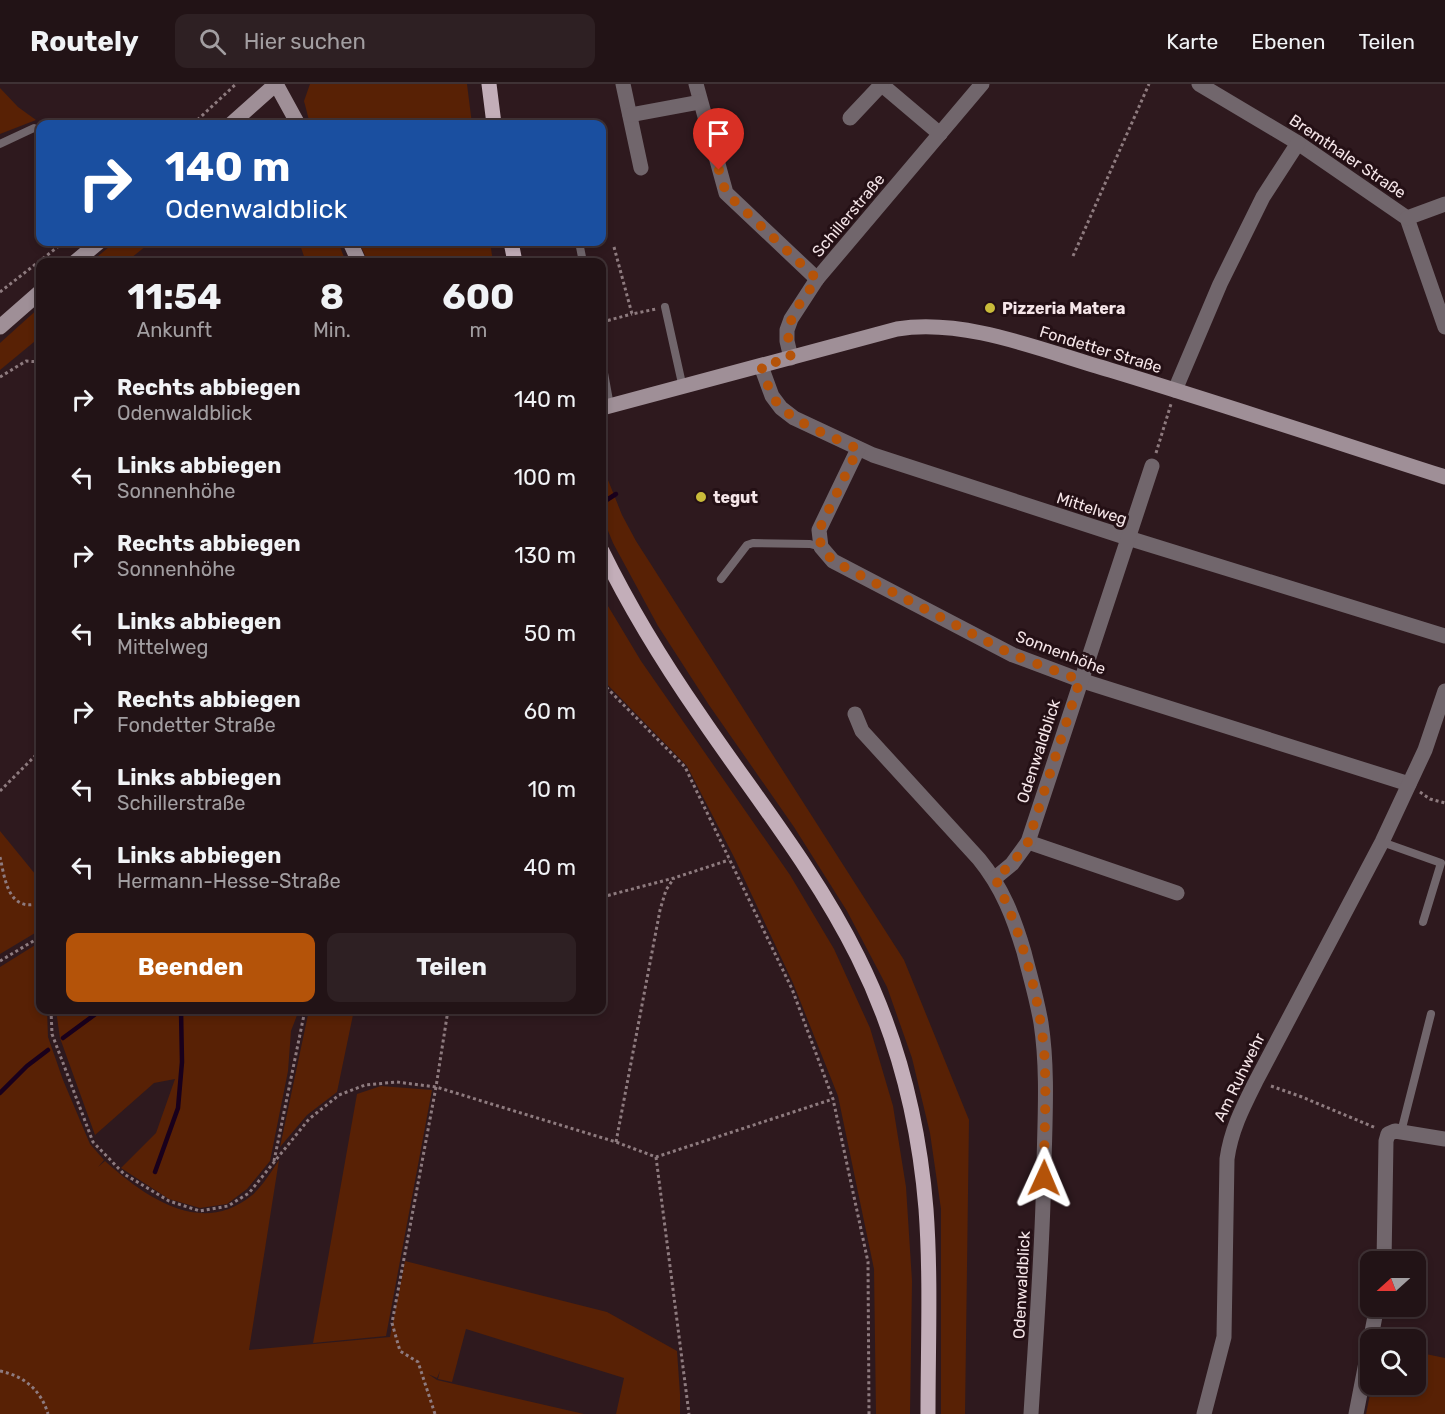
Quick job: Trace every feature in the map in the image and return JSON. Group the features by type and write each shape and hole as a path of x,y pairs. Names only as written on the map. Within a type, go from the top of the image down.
{"main road":[{"path":"489,84 494,120"},
{"path":"606,559 665,664 785,837 840,922 858,957 885,1021 910,1107 926,1207 928,1414"}],"street":[{"path":"236,120 276,84 296,120"},
{"path":"623,84 641,168"},
{"path":"696,84 726,193 817,279"},
{"path":"850,118 881,84 940,134"},
{"name":"Schillerstraße","path":"791,358 787,330 817,279 982,84"},
{"name":"Bremthaler Straße","path":"1199,84 1221,88 1407,218 1445,327"},
{"path":"630,115 700,102"},
{"path":"1175,390 1220,284 1263,197 1298,143"},
{"path":"1407,218 1445,204"},
{"path":"80,258 94,246"},
{"path":"0,327 36,296"},
{"name":"Fondetter Straße","path":"606,407 897,329 932,326 954,328 1011,341 1175,390 1445,477"},
{"name":"Mittelweg","path":"761,366 772,396 781,408 794,418 858,449 1128,538 1445,636"},
{"path":"821,547 819,530 858,449"},
{"name":"Odenwaldblick","path":"995,878 1012,864 1028,842 1152,466"},
{"name":"Sonnenhöhe","path":"821,547 833,561 1013,655 1080,680 1409,784"},
{"name":"Am Ruhwehr","path":"1204,1414 1224,1337 1227,1159 1230,1138 1256,1081 1382,842 1425,750 1445,690"},
{"name":"Odenwaldblick","path":"855,714 862,731 995,878 1010,909 1035,994 1044,1052 1044,1200 1031,1414"},
{"path":"1028,842 1177,893"},
{"path":"1384,1251 1386,1141 1395,1133 1445,1139"},
{"path":"1356,1414 1375,1317"}],"lane":[{"path":"0,144 34,128 36,129"},
{"path":"665,307 683,388"},
{"path":"721,579 747,545 753,543 810,544 821,547"},
{"path":"1382,842 1441,863 1423,922"},
{"path":"1395,1133 1431,1014"}],"path":[{"path":"198,120 236,84"},
{"path":"1073,256 1149,84"},
{"path":"44,258 59,246"},
{"path":"614,247 632,314"},
{"path":"0,292 36,264"},
{"path":"606,321 665,307"},
{"path":"0,377 26,361 36,362"},
{"path":"1152,466 1175,390"},
{"path":"606,687 685,767 792,989 833,1099 868,1262 869,1414"},
{"path":"0,791 36,755"},
{"path":"1409,784 1430,799 1445,803"},
{"path":"0,857 8,891 16,901 27,905 36,904"},
{"path":"606,896 674,878 729,860"},
{"path":"616,1142 660,910 666,890 674,878"},
{"path":"0,962 36,940"},
{"path":"51,1014 52,1034 93,1142 124,1174 169,1201 200,1210 228,1206 249,1193 309,1119 339,1095 365,1085 397,1082 436,1088 616,1142 656,1157 833,1099"},
{"path":"274,1163 304,1014"},
{"path":"435,1414 418,1362 400,1351 392,1323 436,1088 447,1014"},
{"path":"1256,1081 1395,1133"},
{"path":"656,1157 689,1414"},
{"path":"0,1371 13,1374 34,1386 48,1414"}],"shaded area":[{"path":"310,84 467,84 472,120 309,120 304,101"},
{"path":"0,88 18,107 36,120 0,134"},
{"path":"110,246 146,246 131,258 96,258"},
{"path":"300,246 340,246 344,258 305,258"},
{"path":"361,246 491,246 492,258 366,258"},
{"path":"36,311 36,340 0,370 0,343"},
{"path":"606,475 622,515 636,541 904,960 969,1120 965,1414 941,1414 941,1209 930,1133 912,1058 887,987 847,911 794,827 709,705 658,626 606,526"},
{"path":"606,603 641,661 790,875 834,949 870,1028 893,1106 906,1187 912,1281 910,1414 876,1414 874,1269 838,1096 793,983 734,857 687,766 606,683"},
{"path":"0,831 36,875 36,932 0,954"},
{"path":"36,944 36,1014 47,1014 48,1037 63,1080 90,1144 104,1160 98,1167 105,1161 137,1187 174,1207 193,1212 212,1213 232,1208 251,1196 263,1184 279,1160 249,1350 390,1337 405,1261 607,1312 677,1351 680,1414 616,1414 624,1378 466,1329 452,1382 438,1379 440,1371 437,1378 428,1374 437,1380 584,1414 0,1414 0,967"},
{"path":"57,1014 297,1014 291,1031 288,1071 270,1161 247,1189 227,1204 200,1208 169,1199 121,1168 156,1133 175,1079 154,1083 95,1135 60,1038"},
{"path":"308,1014 353,1014 337,1092 307,1115 280,1147"},
{"path":"381,1086 432,1090 386,1336 313,1343 357,1094"},
{"path":"1426,1354 1445,1358 1445,1414 1366,1414 1370,1395 1426,1395"}],"waterway":[{"path":"606,500 616,494"},
{"path":"63,1038 96,1014"},
{"path":"155,1172 178,1108 182,1062 181,1014"},
{"path":"0,1093 27,1066 48,1050"}],"place":[{"name":"Pizzeria Matera","path":"990,308"},
{"name":"tegut","path":"701,497"}],"route":[{"path":"719,170 726,193 817,279 787,330 791,358 761,366 772,396 781,408 794,418 858,449 819,530 821,547 833,561 1013,655 1080,680 1028,842 1012,864 995,878 1010,909 1021,943 1041,1022 1044,1052 1044,1178"}]}
